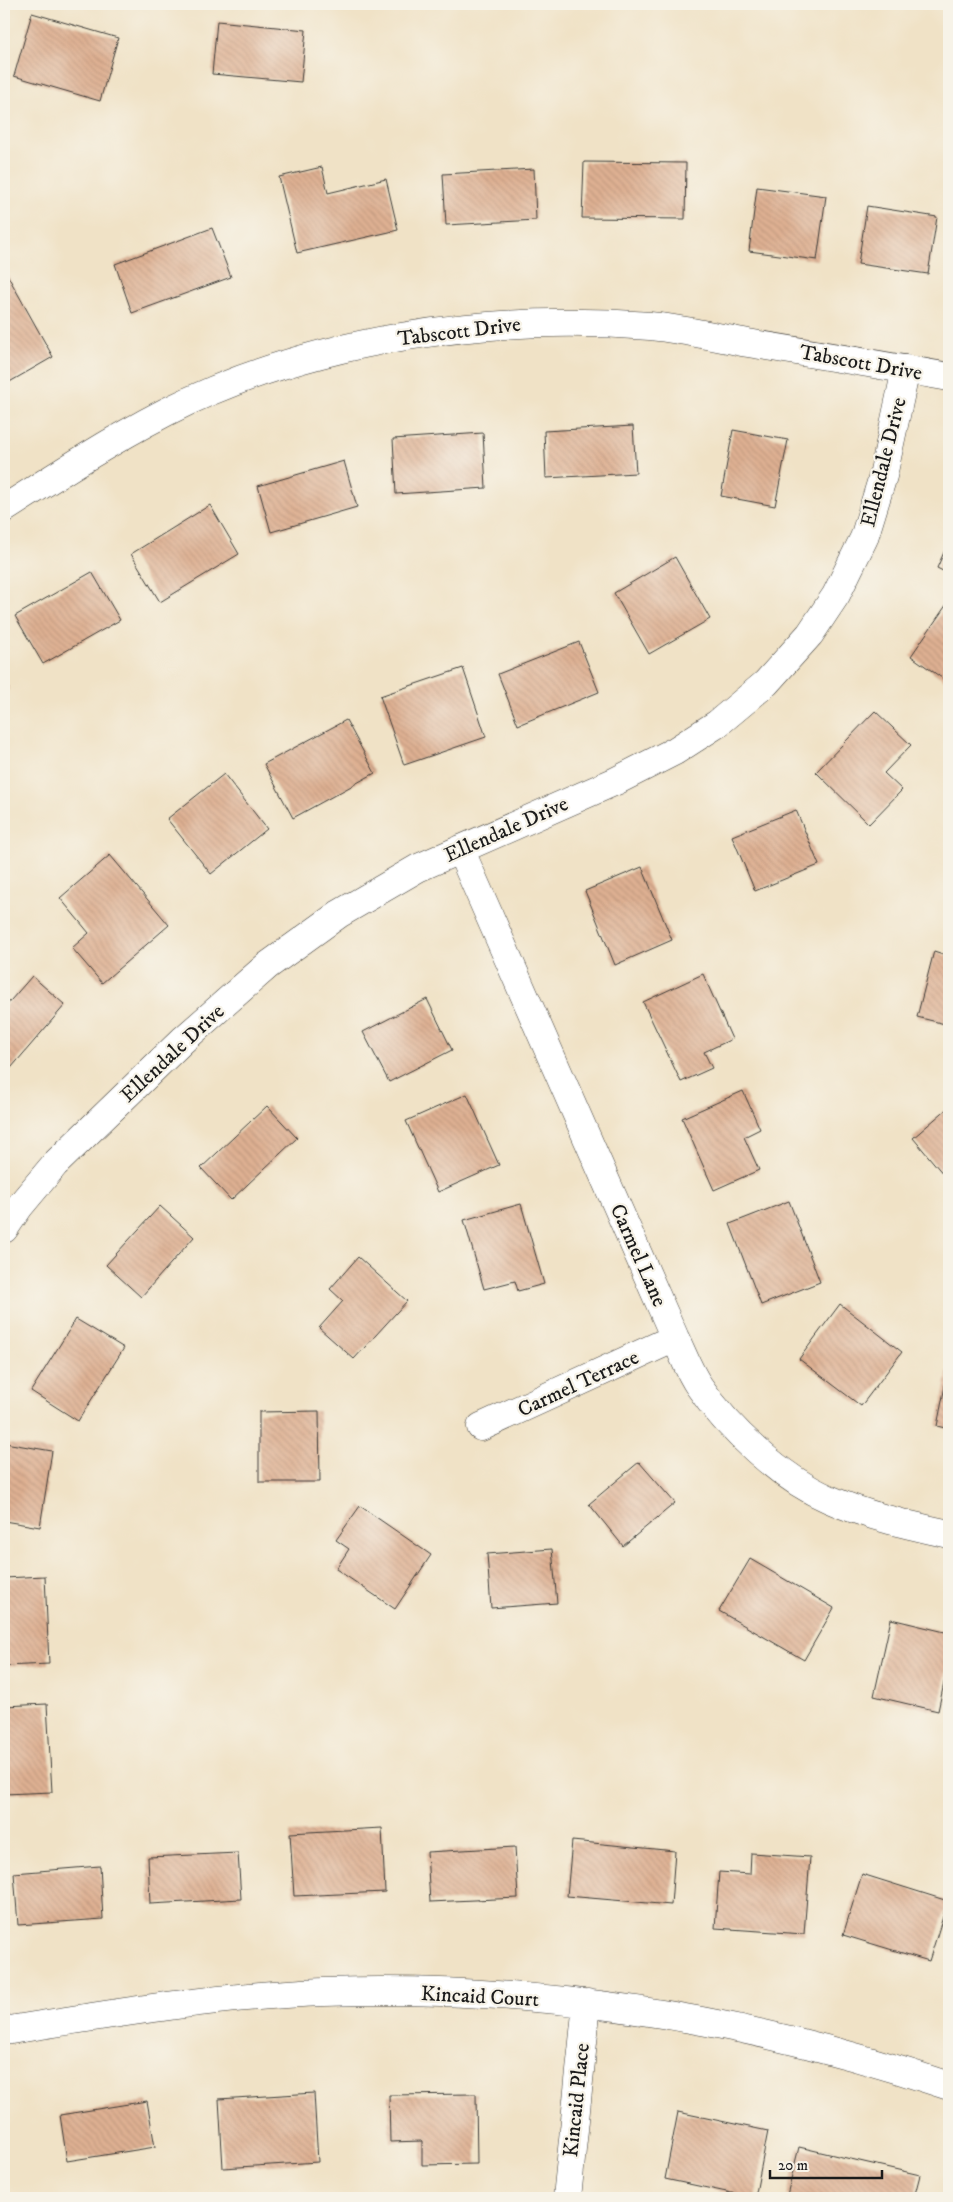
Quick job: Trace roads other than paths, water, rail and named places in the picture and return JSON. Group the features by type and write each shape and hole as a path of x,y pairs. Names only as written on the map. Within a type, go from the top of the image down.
{"street":[{"name":"Tabscott Drive","path":"4,508 96,450 168,411 246,378 292,363 325,353 406,336 509,324 571,322 653,326 949,377"},
{"name":"Ellendale Drive","path":"4,1229 19,1207 55,1164 183,1040 267,966 339,914 418,868 616,781 675,751 716,724 766,683 810,634 836,594 864,538 884,476 906,370"},
{"name":"Carmel Lane","path":"460,849 675,1338 698,1385 738,1434 780,1470 828,1499 882,1519 949,1534"},
{"name":"Carmel Terrace","path":"481,1427 675,1338"},
{"name":"Kincaid Court","path":"4,2031 186,2003 323,1992 438,1991 587,2003 675,2015 788,2038 896,2068 949,2086"},
{"name":"Kincaid Place","path":"567,2198 587,2003"}]}
